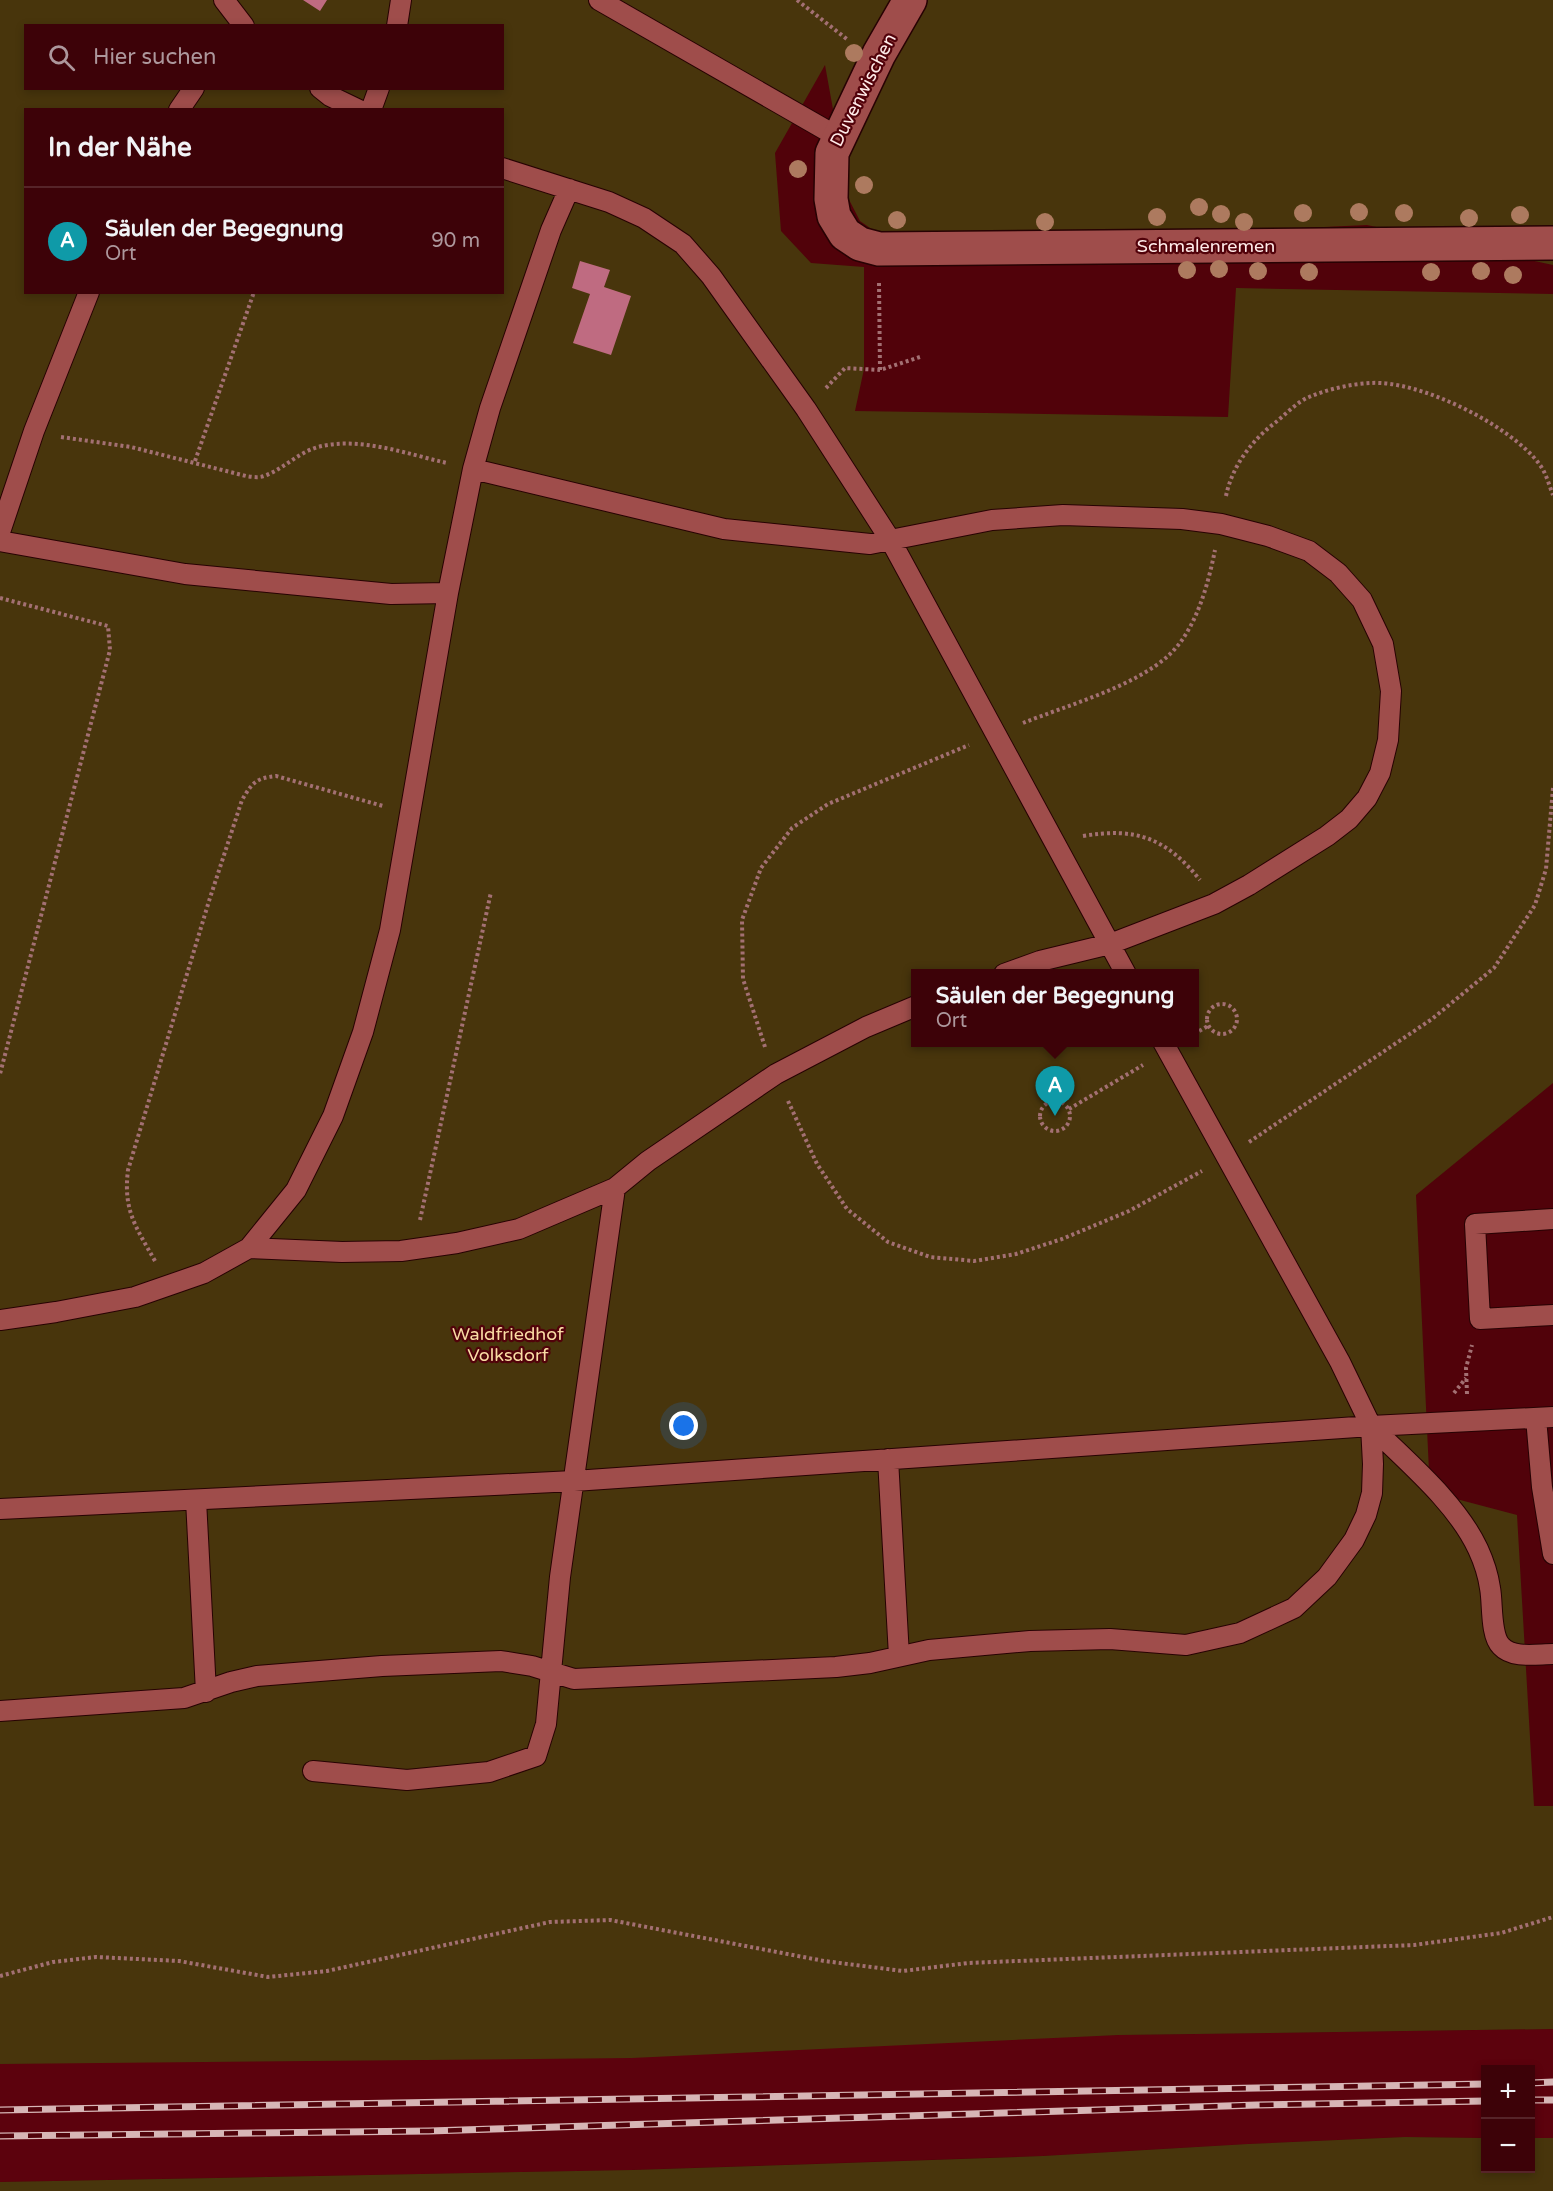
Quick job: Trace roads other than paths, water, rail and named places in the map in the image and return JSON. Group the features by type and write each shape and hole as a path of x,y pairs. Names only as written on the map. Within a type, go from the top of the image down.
{"street":[{"name":"Duvenwischen","path":"870,246 845,234 834,216 831,199 832,153 879,54 910,0"},
{"name":"Schmalenremen","path":"870,246 1553,243"}],"lane":[{"path":"224,0 242,24"},
{"path":"397,24 401,0"},
{"path":"599,0 838,138"},
{"path":"180,108 193,90"},
{"path":"322,90 355,108"},
{"path":"372,108 378,90"},
{"path":"504,169 609,202 644,218 683,244 711,276 806,409 891,541 1123,969"},
{"path":"0,1320 135,1297 204,1273 249,1248 296,1190 333,1116 363,1032 390,930 448,593 473,469 490,408 551,230 569,189"},
{"path":"0,532 34,431 88,294"},
{"path":"473,469 724,529 870,544 993,520 1063,515 1182,519 1221,524 1268,536 1309,551 1338,573 1362,600 1383,644 1390,691 1388,740 1380,773 1367,798 1349,819 1327,836 1214,904 1110,944 1018,969"},
{"path":"0,541 185,574 391,594 448,593"},
{"path":"249,1248 342,1252 414,1250 519,1229 615,1188 648,1161 776,1074 866,1027 911,1008"},
{"path":"1167,1047 1340,1362 1371,1426 1452,1509 1467,1529 1486,1568 1495,1635 1500,1646 1516,1654 1553,1654"},
{"path":"314,1772 407,1780 489,1772 536,1756 546,1724 553,1673 560,1577 615,1188"},
{"path":"1553,1220 1475,1224 1480,1319 1553,1315"},
{"path":"0,1509 574,1481 1371,1426 1544,1417 1542,1487 1553,1554"},
{"path":"0,1711 184,1698 257,1676 382,1666 501,1661 532,1666 574,1679 836,1667 870,1663 928,1650 1030,1641 1110,1639 1186,1645 1240,1633 1294,1608 1326,1577 1353,1540 1366,1515 1372,1493 1371,1426"},
{"path":"888,1459 898,1656"},
{"path":"196,1500 206,1692"}],"railway":[{"path":"1535,2083 1553,2082"},
{"path":"0,2110 1481,2084"},
{"path":"1535,2100 1553,2100"},
{"path":"0,2136 429,2131 1257,2105 1481,2101"}],"place":[{"name":"Säulen der Begegnung","path":"1055,1116"}],"park label":[{"name":"Waldfriedhof Volksdorf","path":"508,1344"}]}
